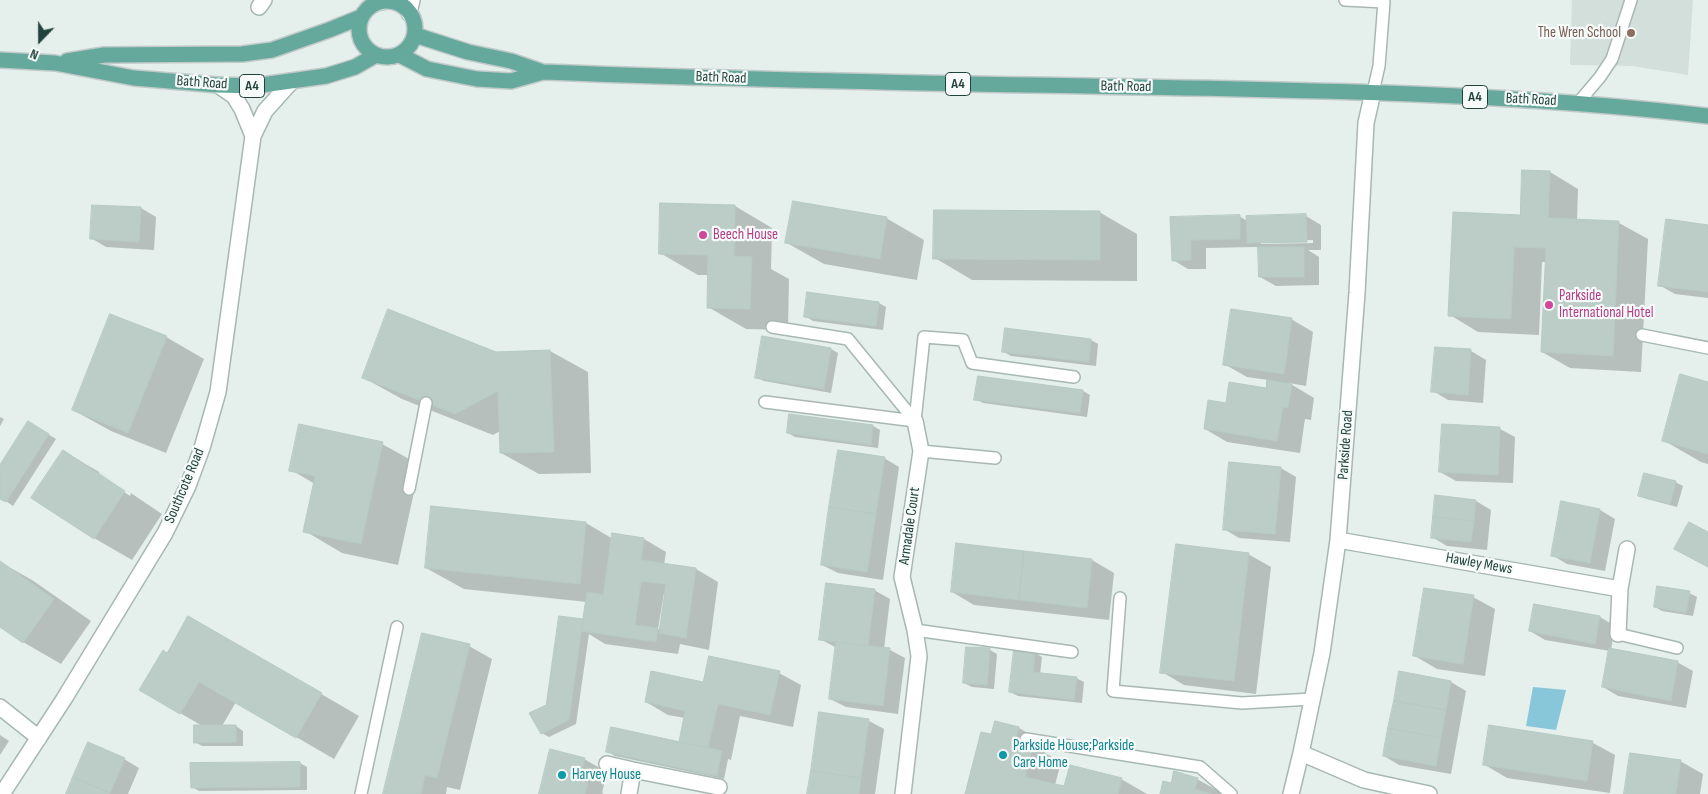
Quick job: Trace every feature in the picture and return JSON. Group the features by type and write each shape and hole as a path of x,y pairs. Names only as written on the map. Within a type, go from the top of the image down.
{"main road":[{"path":"382,1 396,3 404,7 411,6 415,35 408,48 400,55 388,57 376,55 368,50 360,38 361,17 374,5 382,1"},
{"name":"Bath Road","path":"55,63 104,55 242,54 272,50 361,17"},
{"name":"Bath Road","path":"415,35 468,52 511,61 543,72 872,83 1296,89 1578,103 1708,116"},
{"name":"Bath Road","path":"0,60 55,63 123,76 218,86 255,86 326,76 355,67 376,55"},
{"name":"Bath Road","path":"400,55 427,68 477,79 511,81 543,72"}],"street":[{"name":"Southcote Road","path":"2,794 126,598 165,533 188,486 202,448 218,392 253,136 265,111 292,81"},
{"name":"Southcote Road","path":"218,86 234,96 242,109 253,136"},
{"name":"Parkside Road","path":"1290,794 1301,753 1322,653 1338,540 1357,293 1366,123 1373,92"},
{"name":"Armadale Court","path":"903,794 919,656 915,630 902,577 921,450 916,421"},
{"name":"Hawley Mews","path":"1338,540 1620,589"},
{"path":"1618,634 1620,589 1627,549"},
{"path":"0,707 39,738"},
{"path":"1301,753 1364,780 1429,794"},
{"path":"607,764 719,787"},
{"path":"629,794 634,770"}],"lane":[{"path":"1345,0 1384,2 1379,66 1373,92"},
{"path":"1578,103 1600,77 1612,59 1631,0"},
{"path":"772,328 848,339 916,421"},
{"path":"1642,335 1708,348"},
{"path":"916,421 924,337 963,340 972,363 1074,377"},
{"path":"765,402 916,421"},
{"path":"409,489 426,403"},
{"path":"921,450 995,458"},
{"path":"1120,598 1113,691 1242,703 1312,699"},
{"path":"361,794 397,627"},
{"path":"915,630 1072,652"},
{"path":"1618,634 1677,648"},
{"path":"1026,739 1200,767 1230,794"}],"shaded area":[{"name":"The Wren School","path":"1572,0 1693,0 1688,75 1632,66 1570,65"}],"water":[{"path":"1533,687 1566,690 1556,730 1526,726"}],"building":[{"path":"1522,170 1550,171 1548,218 1619,221 1613,356 1541,352 1546,248 1514,247 1511,319 1448,316 1453,212 1520,215"},
{"path":"793,201 887,217 880,259 785,243"},
{"path":"660,203 735,205 734,256 752,257 750,309 707,308 708,255 659,254"},
{"path":"92,205 141,207 139,242 90,239"},
{"path":"934,210 1100,211 1100,260 933,259"},
{"path":"1306,214 1307,242 1247,243 1246,216"},
{"path":"1240,215 1240,239 1191,240 1191,260 1172,261 1170,217"},
{"path":"1666,219 1708,225 1708,292 1658,286"},
{"path":"1258,247 1304,247 1304,277 1259,277"},
{"path":"807,292 879,302 876,326 804,317"},
{"path":"388,309 496,352 550,350 554,452 500,453 498,391 455,414 362,378"},
{"path":"1231,309 1292,318 1284,374 1223,365"},
{"path":"110,314 167,336 128,433 72,410"},
{"path":"1005,328 1091,339 1089,362 1002,352"},
{"path":"762,336 831,348 824,389 755,378"},
{"path":"1435,347 1471,349 1468,395 1431,392"},
{"path":"1680,374 1708,382 1708,454 1662,441"},
{"path":"978,376 1083,390 1080,413 974,400"},
{"path":"1267,380 1292,384 1288,408 1283,407 1277,441 1204,429 1208,400 1226,403 1229,382 1266,388"},
{"path":"789,414 873,425 871,445 787,433"},
{"path":"28,421 49,434 6,502 0,499 0,465"},
{"path":"299,424 383,442 361,544 303,532 315,476 289,471"},
{"path":"1442,424 1500,427 1498,475 1439,472"},
{"path":"63,450 125,491 94,539 31,498"},
{"path":"838,450 885,457 876,514 829,507"},
{"path":"1229,462 1281,467 1275,534 1223,530"},
{"path":"1644,473 1676,481 1670,504 1638,496"},
{"path":"1435,495 1476,500 1474,521 1433,517"},
{"path":"1561,501 1600,509 1590,563 1551,556"},
{"path":"431,506 586,522 580,584 425,568"},
{"path":"829,507 876,514 867,572 821,565"},
{"path":"1433,517 1474,521 1471,542 1431,538"},
{"path":"1689,522 1708,532 1708,567 1674,549"},
{"path":"612,533 644,538 641,560 696,568 686,638 659,633 666,584 641,581 635,625 658,628 656,642 581,631 587,592 603,595"},
{"path":"956,543 1024,551 1019,600 951,592"},
{"path":"1176,544 1249,553 1234,681 1160,673"},
{"path":"1024,551 1092,559 1087,608 1019,600"},
{"path":"0,561 54,599 23,643 0,627"},
{"path":"826,583 875,589 868,646 819,640"},
{"path":"1657,586 1690,591 1686,613 1654,607"},
{"path":"1424,588 1474,595 1463,664 1413,656"},
{"path":"1534,604 1600,616 1595,644 1529,631"},
{"path":"188,616 322,693 296,738 199,682 180,714 139,690 163,650 167,653"},
{"path":"559,616 583,619 569,720 541,734 529,713 546,705"},
{"path":"422,633 470,644 437,778 425,775 421,794 383,794"},
{"path":"836,642 890,648 883,706 829,699"},
{"path":"966,647 990,648 987,685 963,683"},
{"path":"1609,648 1678,661 1671,701 1602,687"},
{"path":"1014,650 1035,652 1033,672 1077,677 1074,700 1009,692"},
{"path":"709,656 780,671 770,715 718,704 708,748 679,742 685,711 645,702 651,671 703,682"},
{"path":"1399,671 1451,681 1446,710 1394,701"},
{"path":"1394,701 1446,710 1441,738 1388,728"},
{"path":"819,712 869,719 861,778 811,771"},
{"name":"Parkside House;Parkside Care Home","path":"995,721 1019,727 1015,741 1033,745 1025,777 1064,786 1070,765 1122,778 1118,794 965,794 981,732 991,734"},
{"path":"194,725 236,725 236,742 194,743"},
{"path":"1489,725 1593,741 1587,781 1483,765"},
{"path":"611,727 722,751 717,776 606,752"},
{"path":"1388,728 1441,738 1436,766 1383,756"},
{"path":"88,742 125,758 110,793 73,777"},
{"name":"Harvey House","path":"550,749 585,758 579,781 588,783 585,794 539,794"},
{"path":"1630,753 1681,760 1676,794 1624,794"},
{"path":"300,762 300,787 191,788 190,763"},
{"path":"811,771 861,778 859,794 807,794"},
{"name":"Parkside House;Parkside Care Home","path":"1174,771 1198,778 1195,789 1212,794 1160,794 1163,781 1171,783"},
{"path":"73,777 110,793 110,794 66,794"}],"place":[{"name":"The Wren School","path":"1631,33"},
{"name":"Beech House","path":"703,235"},
{"name":"Parkside International Hotel","path":"1549,305"},
{"name":"Parkside House;Parkside Care Home","path":"1003,755"},
{"name":"Harvey House","path":"562,775"}]}
